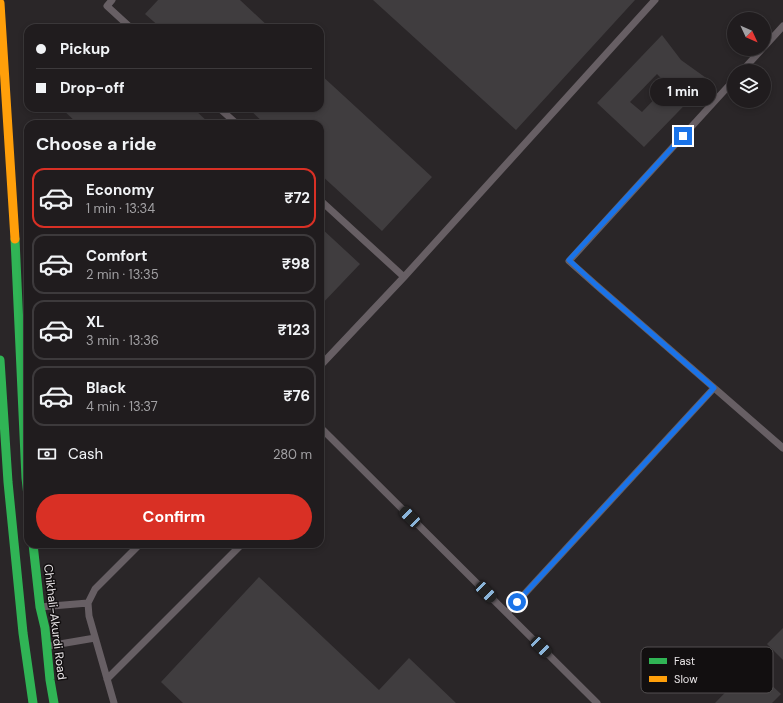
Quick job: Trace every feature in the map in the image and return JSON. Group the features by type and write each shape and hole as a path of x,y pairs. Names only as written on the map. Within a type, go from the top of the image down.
{"main road":[{"path":"0,3 24,358"},
{"name":"Chikhali-Akurdi Road","path":"0,360 8,482 34,630 33,703"},
{"name":"Chikhali-Akurdi Road","path":"33,548 40,607 34,630"},
{"name":"Chikhali-Akurdi Road","path":"34,630 46,646 54,703"}],"lane":[{"path":"112,0 107,6 127,24"},
{"path":"324,362 404,277 655,0"},
{"path":"771,39 783,26"},
{"path":"748,64 756,56"},
{"path":"727,88 569,260 783,448"},
{"path":"224,112 232,120"},
{"path":"324,204 404,277"},
{"path":"507,613 714,388"},
{"path":"324,431 597,703"},
{"path":"114,703 89,616 88,603 94,589 136,548"},
{"path":"107,679 238,548"},
{"path":"40,607 88,603"},
{"path":"46,646 95,638"}],"building":[{"path":"158,0 240,0 266,24 156,24 145,14"},
{"path":"373,0 635,0 516,130"},
{"path":"662,35 681,60 709,80 644,147 597,103","holes":["657,74 668,85 642,112 630,102"]},
{"path":"324,78 432,177 382,231 324,178 324,120 261,120 252,112 324,112"},
{"path":"65,112 197,112 206,120 74,120"},
{"path":"324,231 360,264 324,302"},
{"path":"259,577 379,690 409,658 456,703 183,703 161,682"},
{"path":"783,628 783,660 773,650 773,647 770,647 767,644"},
{"path":"773,687 781,694 772,703 715,703 725,693 773,693"}],"traffic: fast":[{"path":"15,239 24,435"},
{"path":"0,360 8,482 23,633 33,703"},
{"path":"33,548 40,607 45,628 50,680 54,703"}],"traffic: slow":[{"path":"0,3 15,239"}],"route":[{"path":"517,602 714,388 569,260 683,136"}]}
